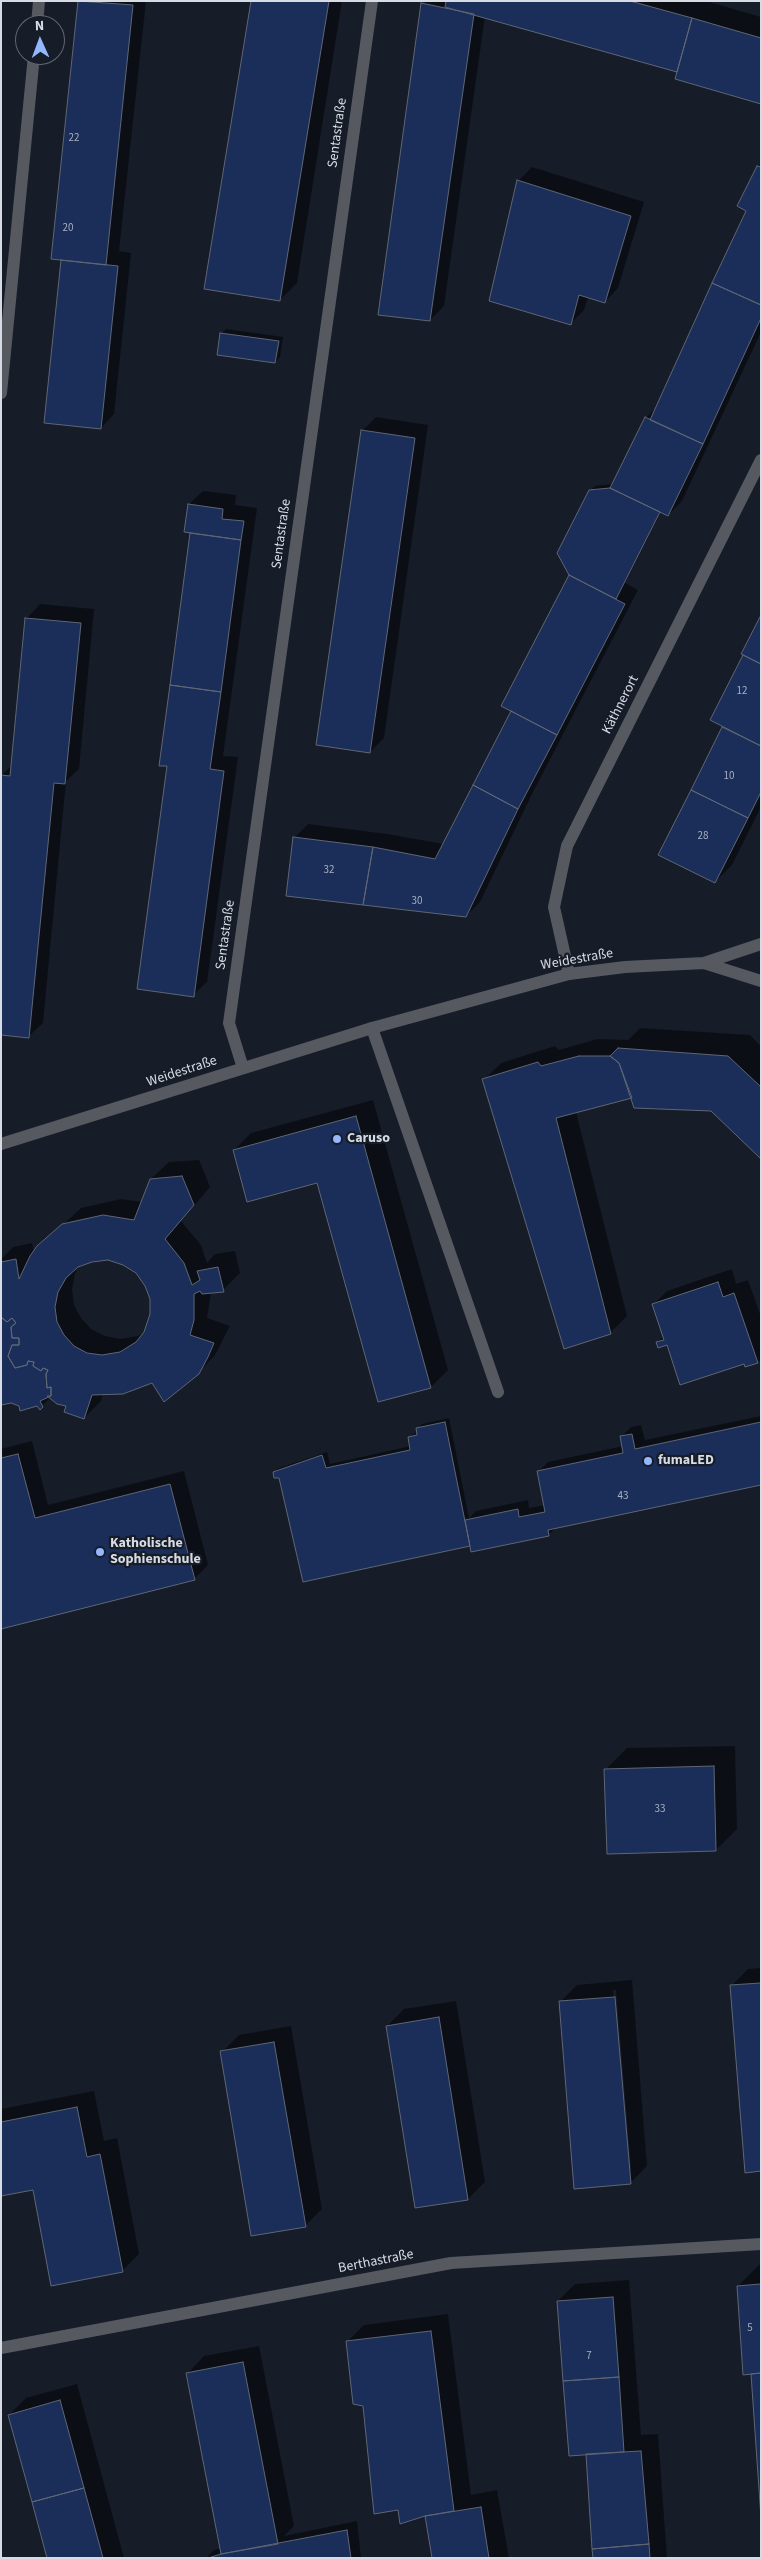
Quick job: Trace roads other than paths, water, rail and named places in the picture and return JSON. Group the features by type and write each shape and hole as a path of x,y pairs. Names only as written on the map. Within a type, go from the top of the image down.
{"street":[{"path":"38,15 40,1"},
{"name":"Sentastraße","path":"243,1068 229,1023 372,1"},
{"path":"1,393 33,65"},
{"name":"Käthnerort","path":"569,974 554,907 567,846 761,460"},
{"name":"Weidestraße","path":"1,1144 372,1028 569,974 625,966 704,963 761,944"},
{"name":"Weidestraße","path":"704,963 761,981"},
{"path":"372,1028 498,1392"},
{"name":"Berthastraße","path":"1,2348 452,2263 761,2244"}],"place":[{"name":"Caruso","path":"337,1139"},
{"name":"fumaLED","path":"648,1461"},
{"name":"Katholische Sophienschule","path":"100,1552"}]}
